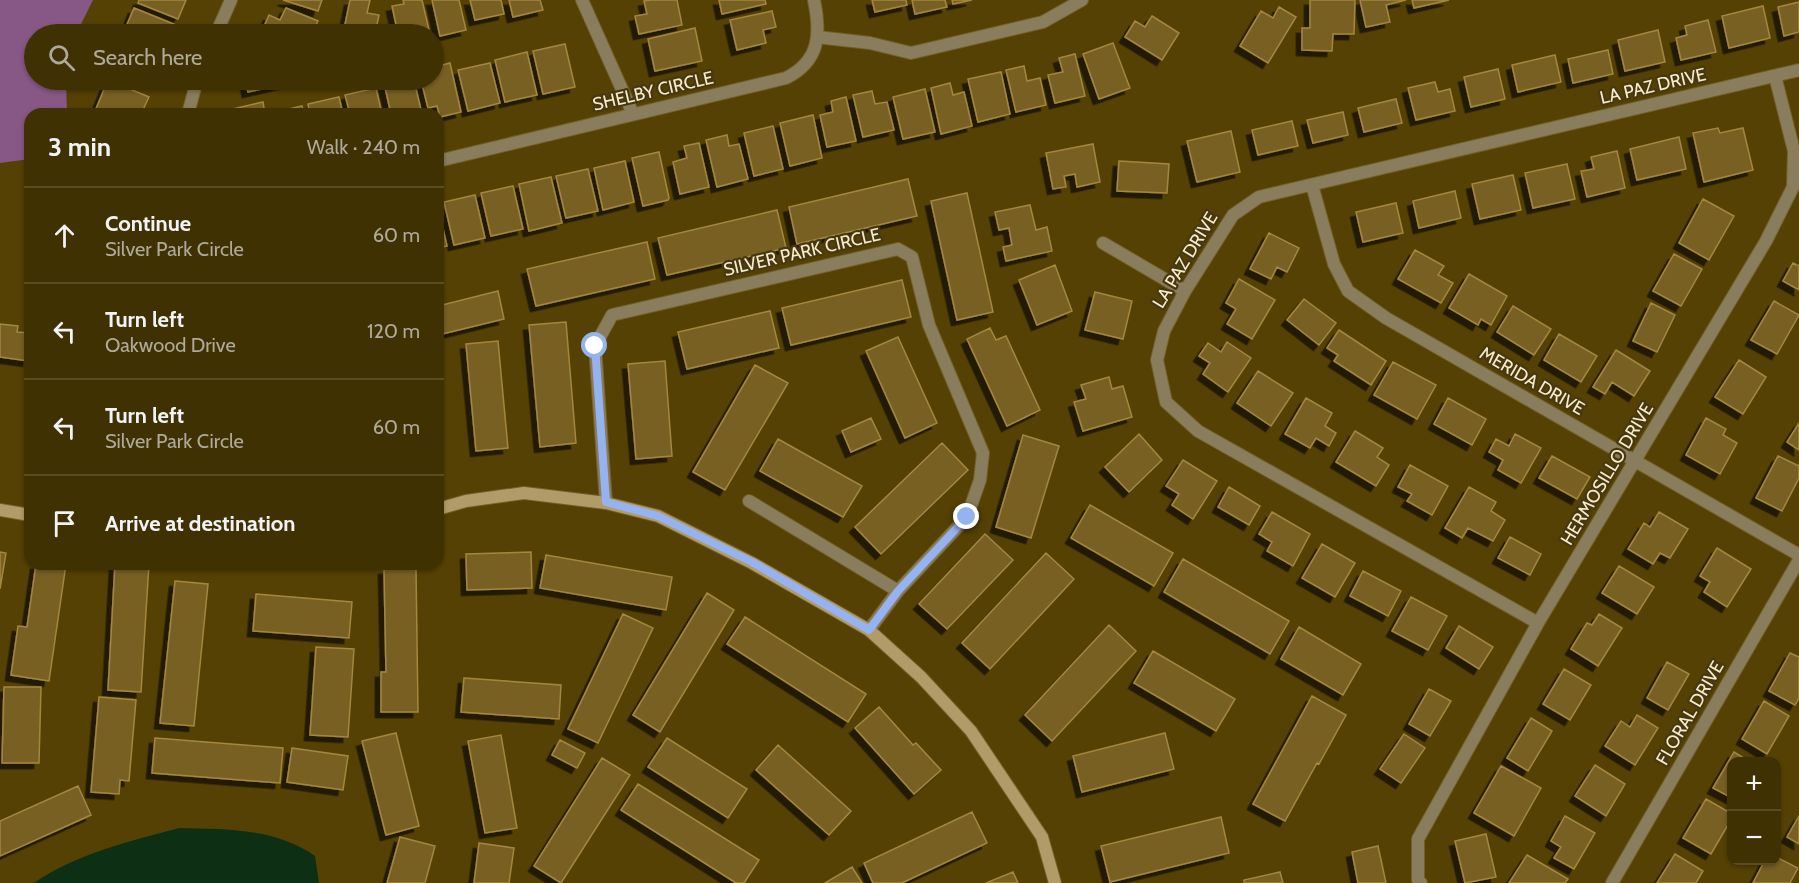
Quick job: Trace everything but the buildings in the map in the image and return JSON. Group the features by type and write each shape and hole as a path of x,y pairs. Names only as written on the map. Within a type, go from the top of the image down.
{"street":[{"path":"220,24 231,0"},
{"path":"582,0 633,114"},
{"name":"SHELBY CIRCLE","path":"444,160 786,78 797,73 808,63 817,37 818,24 814,0"},
{"path":"817,37 870,44 911,53 1043,22 1082,0"},
{"name":"LA PAZ DRIVE","path":"1538,623 1198,431 1166,402 1156,360 1164,331 1185,291 1233,215 1259,197 1799,70"},
{"name":"HERMOSILLO DRIVE","path":"1421,883 1418,880 1418,839 1538,623 1766,241 1793,187 1794,151 1775,76"},
{"path":"190,108 194,90"},
{"name":"MERIDA DRIVE","path":"1312,185 1334,264 1348,291 1386,318 1799,555"},
{"path":"1103,243 1185,291"},
{"name":"SILVER PARK CIRCLE","path":"606,502 595,346 612,315 898,249 912,257 929,325 983,453 980,480 967,517 898,591 869,630"},
{"path":"444,507 466,501 524,492 606,502 658,516 752,562 869,630 921,677 971,731 1042,837 1055,883"},
{"path":"749,501 898,591"},
{"path":"0,510 24,514"},
{"name":"FLORAL DRIVE","path":"1612,883 1799,560"}],"shaded area":[{"path":"0,0 93,0 81,24 24,24 24,90 66,90 67,108 24,108 24,160 0,163"},
{"path":"179,828 232,830 283,840 315,856 319,883 34,883 85,856"}],"route":[{"path":"595,346 606,502 658,516 752,562 869,630 898,591 967,517"}]}
